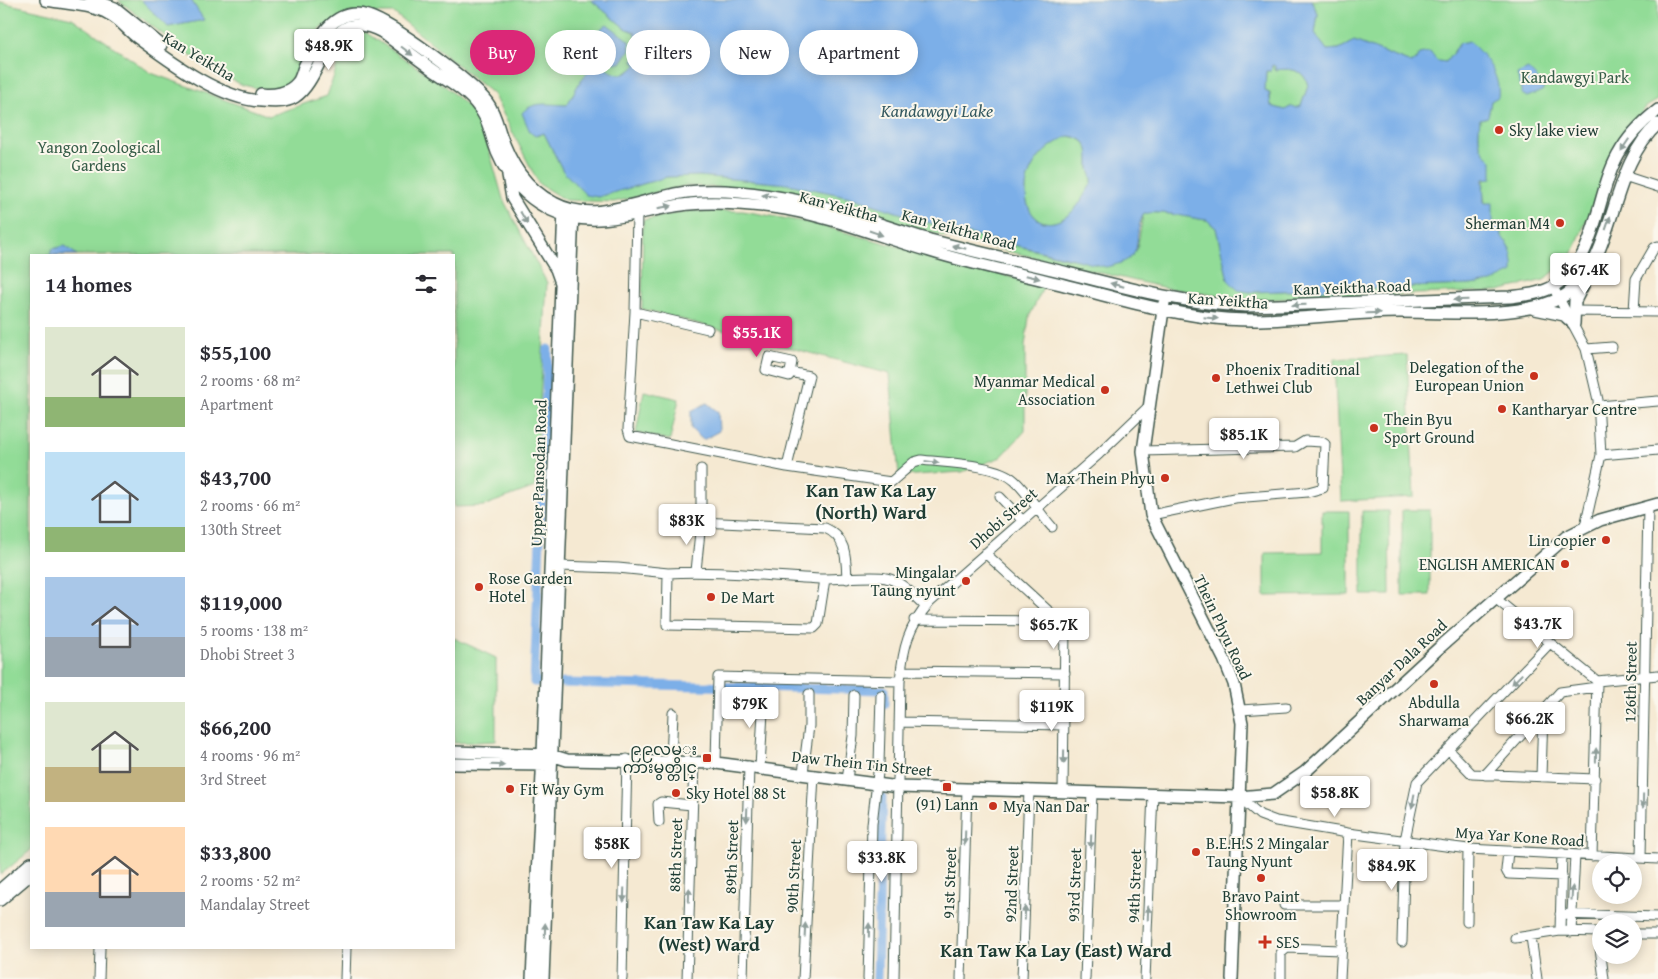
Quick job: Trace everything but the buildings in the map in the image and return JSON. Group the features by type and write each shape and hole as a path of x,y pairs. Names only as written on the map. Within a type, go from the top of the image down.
{"main road":[{"name":"Kan Yeiktha","path":"46,0 110,14 143,36 196,77 234,96 250,100 281,102 294,98 304,89 327,45 344,30 355,26 369,26 468,94 486,116 500,147 507,173 534,200 569,213 600,220 695,204 789,210 822,216 930,251 1163,310 1209,318 1248,320 1370,313 1480,312 1525,308 1559,298 1572,290 1590,268 1624,176 1642,142 1658,124"},
{"name":"Kan Yeiktha Road","path":"92,0 115,8 143,36 216,81 244,92 270,95 287,91 298,82 318,37 332,23 353,14 366,15 389,26 432,56 487,102 500,147 516,171 529,185 569,213 600,212 666,195 691,192 777,196 858,216 931,240 1165,297 1215,305 1291,306 1510,298 1538,293 1553,287 1572,271 1582,256 1617,156 1638,126 1658,110"},
{"path":"338,20 344,30"},
{"path":"507,173 512,198 556,269 562,287"},
{"name":"Upper Pansodan Road","path":"565,323 562,287 569,213"},
{"name":"Upper Pansodan Road","path":"532,979 538,963 569,213"},
{"path":"1574,324 1575,301 1590,268"},
{"name":"Thein Phyu Road","path":"1165,297 1143,451 1151,515 1224,659 1241,710 1240,796 1232,979"},
{"path":"1525,308 1548,310 1564,314 1574,324"},
{"name":"Banyar Dala Road","path":"1153,794 1240,796 1273,794 1305,772 1495,598 1566,537 1585,526 1653,506"},
{"path":"455,752 497,753 547,760"},
{"path":"455,764 547,760"},
{"name":"Daw Thein Tin Street","path":"547,760 671,760 754,767 899,786 1153,794"},
{"path":"0,890 30,864"},
{"path":"0,900 30,875"},
{"name":"Upper Pansodan Road","path":"538,963 543,979"}],"street":[{"path":"1624,176 1658,186"},
{"path":"637,213 635,312 628,429 630,436 787,467 891,482 914,462 921,460 964,465 1006,474 1015,481 1052,527"},
{"path":"1634,311 1636,279 1654,248 1658,246"},
{"path":"1553,287 1586,349 1596,383 1601,455 1585,526"},
{"path":"1574,311 1658,312"},
{"path":"635,312 708,329"},
{"path":"1586,349 1612,347"},
{"path":"787,467 809,376 790,372"},
{"path":"1599,406 1658,401"},
{"name":"Dhobi Street","path":"894,979 900,681 906,642 914,620 926,607 1148,407"},
{"path":"1143,451 1295,447 1305,441 1322,442 1324,444 1323,488 1308,492 1234,498 1151,515"},
{"path":"1601,455 1658,450"},
{"path":"696,572 701,522 701,469"},
{"path":"1000,497 1023,520"},
{"name":"126th Street","path":"1642,858 1645,677 1653,506"},
{"path":"701,522 825,528 838,536 843,544 847,579"},
{"path":"986,553 1064,623 1063,792"},
{"path":"555,566 618,568 668,573 696,572 825,579 885,577 899,583 926,607"},
{"path":"668,573 667,625 814,628 818,624 825,579"},
{"path":"1495,598 1597,684"},
{"path":"914,620 1064,623"},
{"path":"1402,942 1405,840 1417,782 1550,644"},
{"path":"901,671 1065,673"},
{"path":"1484,775 1543,713 1560,692 1597,684 1658,676"},
{"path":"716,763 718,677 900,681"},
{"path":"1592,854 1596,778 1597,684"},
{"name":"89th Street","path":"743,979 754,767 764,692"},
{"name":"90th Street","path":"803,979 809,726 808,694"},
{"path":"846,780 853,736 854,694"},
{"path":"868,979 872,824 877,784 881,694"},
{"path":"1241,710 1286,706"},
{"path":"671,760 673,713"},
{"path":"1541,776 1543,713"},
{"path":"899,722 1064,725"},
{"path":"1448,750 1472,774 1596,778"},
{"path":"622,979 627,759"},
{"name":"88th Street","path":"687,979 694,762"},
{"name":"91st Street","path":"961,979 967,789"},
{"name":"92nd Street","path":"1022,979 1029,790"},
{"name":"93rd Street","path":"1085,979 1092,792"},
{"name":"94th Street","path":"1145,979 1153,794"},
{"name":"Mya Yar Kone Road","path":"1240,796 1260,815 1276,821 1468,849 1592,856"},
{"path":"659,822 658,804 661,802 692,805"},
{"path":"1340,979 1348,833"},
{"path":"1467,922 1468,849"},
{"path":"1508,852 1506,870 1508,874 1562,876"},
{"path":"1560,932 1562,853"},
{"path":"1571,932 1575,855"},
{"name":"Mya Yar Kone Road","path":"1642,858 1658,859"},
{"path":"1284,905 1344,905"},
{"path":"1560,914 1658,917"},
{"path":"1515,938 1560,932 1592,932"},
{"path":"1642,934 1658,934"},
{"path":"1531,937 1537,979"},
{"path":"1281,979 1281,953 1287,948 1341,950"},
{"path":"98,979 100,949"},
{"path":"344,979 346,949"},
{"path":"1603,964 1604,979"}],"green space":[{"name":"Kandawgyi Park","path":"118,0 141,0 168,27 203,20 191,0 591,0 630,30 626,30 626,72 616,74 616,30 545,30 545,75 587,75 581,80 567,105 557,105 538,136 544,133 563,171 586,194 598,197 667,177 699,176 788,184 851,197 945,228 1070,259 1137,249 1143,215 1148,213 1174,214 1207,220 1216,228 1228,280 1250,292 1470,285 1492,282 1513,265 1507,242 1502,237 1501,225 1493,224 1484,200 1485,178 1492,162 1481,148 1479,126 1480,119 1488,117 1491,101 1460,43 1446,62 1437,61 1427,53 1419,54 1416,60 1411,63 1354,41 1339,49 1327,50 1315,34 1318,14 1311,0 1658,0 1658,100 1646,107 1616,149 1571,257 1544,280 1498,291 1250,300 1166,288 942,236 818,201 733,188 684,186 614,202 565,200 539,184 493,94 394,13 349,13 319,29 300,68 286,85 272,89 260,89 243,85 208,69"},
{"name":"Yangon Zoological Gardens","path":"0,2 72,18 151,73 269,116 327,96 346,39 365,32 445,86 480,118 503,199 547,283 535,487 483,506 455,507 455,254 30,254 30,851 0,875"},
{"path":"1273,65 1275,70 1286,69 1296,71 1304,76 1308,86 1301,106 1295,108 1292,106 1285,110 1271,106 1270,93 1265,91 1266,71 1270,71"},
{"path":"1069,136 1081,140 1087,147 1092,183 1073,211 1057,221 1043,222 1033,214 1027,201 1026,184 1033,166 1047,150"},
{"path":"688,211 743,211 811,223 1044,286 1029,317 1025,346 1025,431 1001,457 962,472 899,476 890,374 642,309 643,220"},
{"name":"Thein Byu Sport Ground","path":"1407,355 1414,497 1341,501 1334,359"},
{"path":"644,391 679,399 670,440 636,433"},
{"path":"1402,510 1430,510 1430,595 1402,595"},
{"path":"1322,511 1349,511 1349,595 1265,596 1265,553 1322,552"},
{"path":"1362,511 1389,511 1390,595 1362,595"},
{"path":"455,638 496,658 496,741 455,743"}],"water":[{"path":"141,0 191,0 204,20 168,27"},
{"name":"Kandawgyi Lake","path":"591,0 1311,0 1318,14 1315,34 1327,50 1339,49 1354,41 1411,63 1416,60 1419,54 1430,52 1437,61 1446,62 1460,43 1469,41 1491,66 1497,81 1498,97 1491,101 1488,117 1480,119 1481,147 1492,161 1492,178 1483,179 1484,203 1493,203 1493,224 1501,225 1502,237 1508,244 1511,253 1513,272 1492,282 1470,285 1250,292 1238,290 1228,280 1216,228 1207,220 1174,214 1148,213 1143,215 1139,225 1134,254 1129,259 1106,267 945,228 851,197 788,184 699,176 667,177 598,197 586,195 563,171 544,133 535,136 530,132 522,113 526,109 537,105 567,105 586,75 616,75 616,73 626,73 626,75 710,75 710,30 630,30","holes":["1272,65 1275,66 1275,70 1286,69 1296,71 1304,76 1308,86 1301,106 1296,108 1292,106 1285,110 1271,106 1269,93 1265,91 1266,71 1271,71","1069,136 1076,137 1087,146 1092,183 1073,211 1057,221 1043,222 1033,214 1027,201 1026,184 1033,166 1047,150"]},
{"path":"607,24 615,30 599,30"},
{"path":"616,31 626,39 626,55 621,63 616,63"},
{"path":"1528,69 1545,86 1542,91 1527,97 1522,94 1517,74"},
{"path":"65,246 76,254 50,254 52,249"},
{"path":"707,403 718,412 719,431 703,440 691,429 691,411"}],"waterway":[{"path":"539,682 534,682 548,349"},
{"path":"562,683 884,690 884,704"},
{"path":"877,979 882,797"}],"place":[{"name":"Sky lake view","path":"1499,130"},
{"name":"Sherman M4","path":"1560,223"},
{"name":"Delegation of the European Union","path":"1534,376"},
{"name":"Phoenix Traditional Lethwei Club","path":"1216,378"},
{"name":"Myanmar Medical Association","path":"1105,390"},
{"name":"Kantharyar Centre","path":"1502,409"},
{"name":"Thein Byu Sport Ground","path":"1374,428"},
{"name":"Max Thein Phyu","path":"1165,478"},
{"name":"Lin copier","path":"1606,540"},
{"name":"ENGLISH AMERICAN","path":"1565,564"},
{"name":"Mingalar Taung nyunt","path":"966,581"},
{"name":"Rose Garden Hotel","path":"479,587"},
{"name":"De Mart","path":"711,597"},
{"name":"Abdulla Sharwama","path":"1434,684"},
{"name":"၉၉လမ္း ကားမွတ္တိုင္","path":"707,758"},
{"name":"(91) Lann","path":"947,787"},
{"name":"Fit Way Gym","path":"510,789"},
{"name":"Sky Hotel 88 St","path":"676,793"},
{"name":"Mya Nan Dar","path":"993,806"},
{"name":"B.E.H.S 2 Mingalar Taung Nyunt","path":"1196,852"},
{"name":"Bravo Paint Showroom","path":"1261,878"},
{"name":"SES","path":"1265,942"}],"district":[{"name":"Kan Taw Ka Lay (North) Ward","path":"871,501"},
{"name":"Kan Taw Ka Lay (West) Ward","path":"709,933"},
{"name":"Kan Taw Ka Lay (East) Ward","path":"1056,950"}]}
